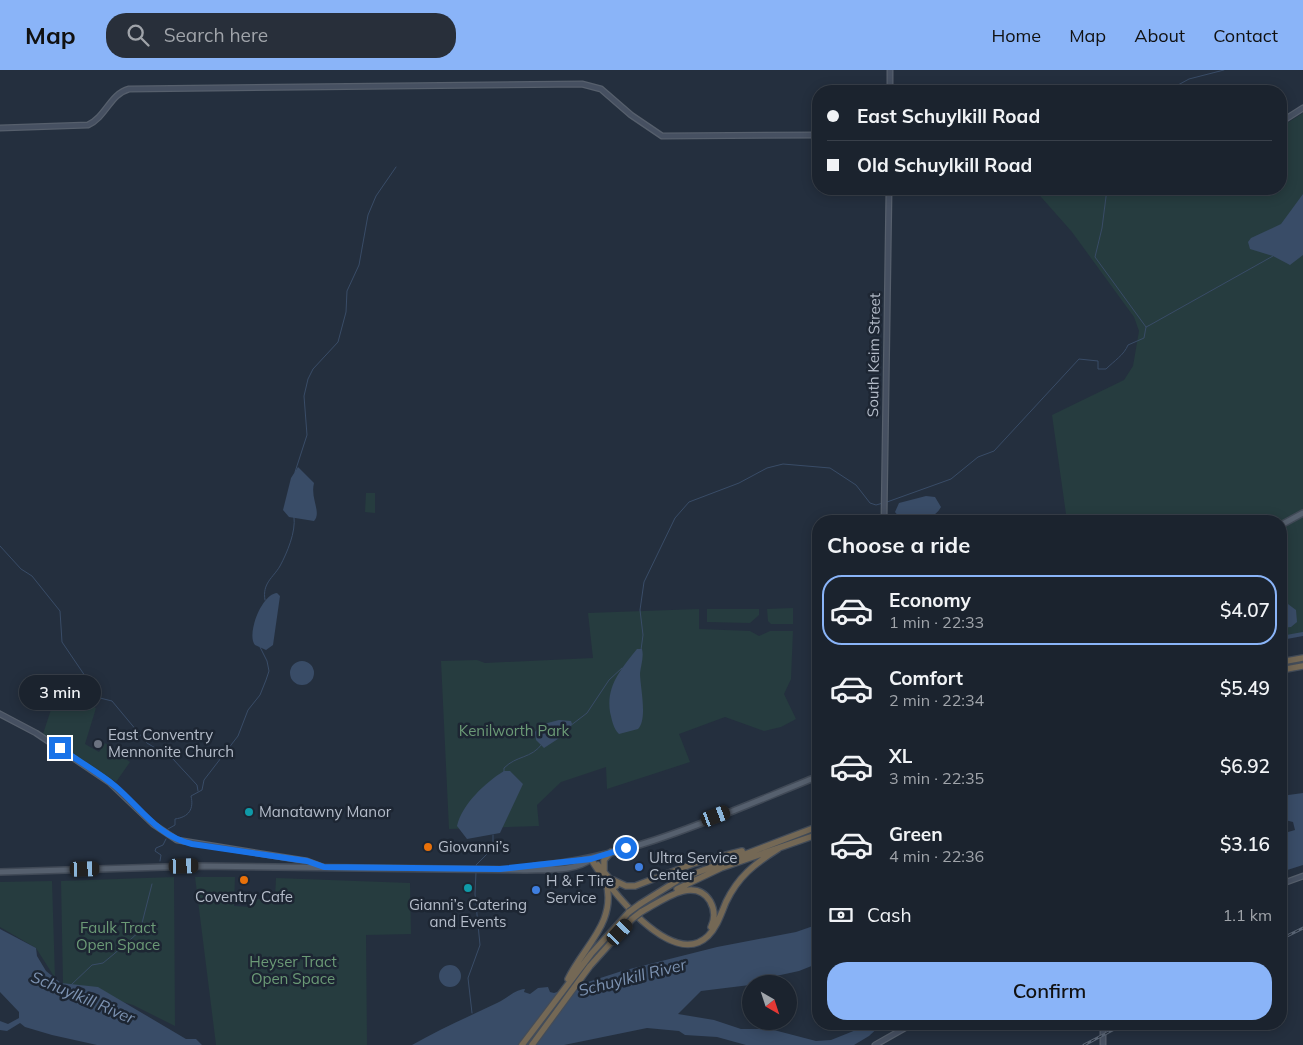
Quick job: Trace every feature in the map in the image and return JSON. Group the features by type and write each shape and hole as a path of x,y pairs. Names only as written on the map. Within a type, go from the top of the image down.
{"highway":[{"path":"1287,661 1303,658"},
{"path":"1287,669 1303,666"},
{"path":"577,968 629,912 680,879 812,828"},
{"path":"532,1045 590,966 632,919 641,912 675,890 722,868 812,837"},
{"path":"608,879 626,886 635,886 695,863 763,846"},
{"path":"591,859 651,930 673,941 692,944 702,941 712,932 730,894 742,875 778,849"},
{"path":"611,852 604,860 604,870 608,879 647,922 670,936 684,941 700,938 710,930 714,919 709,899 700,892 693,890 677,893 641,912"},
{"path":"591,859 604,870"},
{"path":"522,1045 561,992 595,939 604,920 609,897 608,879"}],"main road":[{"path":"1287,522 1303,513"},
{"path":"0,872 197,866 473,869 566,867 586,863 591,859 611,852 686,828 812,779"}],"street":[{"path":"890,70 890,85"},
{"path":"0,128 88,125 99,117 116,96 129,89 582,84 601,88 631,115 662,136 812,134"},
{"path":"1287,118 1303,108"},
{"name":"South Keim Street","path":"884,515 889,195"},
{"path":"0,714 36,733 109,782 153,824 170,836 192,844 307,861 324,867"},
{"path":"1287,882 1303,876"},
{"path":"875,1045 901,1030"},
{"path":"1103,1030 1103,1045"}],"green space":[{"path":"1303,113 1303,633 1287,635 1287,515 1066,515 1052,415 1124,380 1133,366 1139,331 1134,317 1072,232 1039,195 1287,195 1287,123"},
{"path":"366,493 375,493 375,513 365,512"},
{"path":"793,608 793,624 771,624 768,621 767,609"},
{"name":"Kenilworth Park","path":"699,609 699,629 750,631 759,636 770,631 793,631 791,679 784,694 796,719 781,727 764,731 725,717 679,734 690,762 607,789 606,767 561,782 537,805 539,826 449,829 441,661 477,660 485,663 593,658 588,613"},
{"path":"707,609 759,609 759,615 750,623 707,622"},
{"path":"58,688 96,708 85,744 99,752 105,743 130,762 116,782 43,734"},
{"name":"Faulk Tract Open Space","path":"174,877 175,1026 133,1005 63,984 61,881"},
{"name":"Heyser Tract Open Space","path":"195,877 235,877 234,906 253,907 254,899 275,899 276,878 410,883 411,934 366,935 367,1045 216,1045"},
{"path":"52,881 55,978 36,948 0,927 0,882"}],"water":[{"path":"1303,194 1303,255 1290,265 1273,256 1250,249 1248,242 1251,238 1281,224"},
{"path":"298,467 314,483 313,494 317,514 314,521 289,517 283,510 291,478"},
{"path":"926,496 935,497 941,507 933,515 898,515 895,512 899,503"},
{"path":"277,593 280,596 273,645 266,650 255,645 253,640 254,624 266,600 271,595"},
{"path":"1287,604 1296,610 1297,622 1291,627 1287,627"},
{"path":"637,649 642,649 643,652 640,673 643,718 638,729 619,734 614,727 610,712 610,694 620,671"},
{"path":"302,661 311,664 314,673 311,682 302,685 293,682 290,673 293,664"},
{"path":"559,720 571,721 572,724 567,733 544,748 536,740 535,732 540,725"},
{"path":"504,771 510,771 523,784 500,833 467,839 457,826 464,810 483,787"},
{"path":"1303,793 1303,865 1287,870 1287,832 1295,830 1293,822 1287,820 1287,795"},
{"name":"Schuylkill River","path":"812,926 812,966 781,975 742,975 742,986 701,991 678,1014 714,1020 742,1030 774,1030 816,1041 831,1040 856,1030 876,1030 854,1045 746,1045 717,1037 685,1035 679,1031 647,1028 564,1045 412,1045 521,990 525,989 524,992 530,994 538,988 548,987 550,992 554,993 622,971 717,947 796,932"},
{"name":"Schuylkill River","path":"0,929 36,948 37,956 46,971 61,983 98,987 186,1039 196,1039 202,1045 97,1045 52,1035 25,1027 20,1023 7,1031 0,1030 0,1021 8,1024 19,1018 19,1012 0,992"},
{"path":"450,965 458,968 461,976 458,984 450,987 442,984 439,976 442,968"}],"waterway":[{"path":"1178,85 1189,79 1224,70"},
{"path":"295,472 307,435 304,396 308,379 313,369 338,342 346,312 347,291 359,265 368,215 376,196 396,167"},
{"path":"1106,195 1102,228 1095,257 1146,327"},
{"path":"887,502 951,479 978,457 994,451 1079,359 1098,361 1098,369 1106,369 1121,355 1128,345 1144,338 1146,327 1273,256"},
{"path":"641,650 643,635 640,610 644,582 675,518 689,502 739,483 767,468 783,464 830,468 856,485 870,503 876,505 883,503"},
{"path":"265,600 265,589 280,566 290,542 294,529 294,517"},
{"path":"0,546 21,569 32,576 60,611 62,642 100,698 112,701 147,743 173,759 197,785 198,791"},
{"path":"1287,637 1303,634"},
{"path":"168,829 175,825 175,819 189,812 192,805 191,796 202,790 204,780 238,736 248,710 260,695 269,671 267,661 260,647"},
{"path":"570,726 587,713 609,680 622,668"},
{"path":"504,772 504,768 509,764 529,755 542,744"},
{"path":"476,868 476,865 493,848 493,835"},
{"path":"160,861 161,855 155,851 156,848 163,845 166,839"},
{"path":"472,1013 468,978 480,945 475,894 476,872"},
{"name":"Schuylkill River","path":"71,985 92,965 103,963 140,931 152,884"}],"railway":[{"path":"1287,936 1303,928"},
{"path":"1084,1045 1113,1030"}],"place":[{"name":"East Conventry Mennonite Church","path":"98,744"},
{"name":"Manatawny Manor","path":"249,812"},
{"name":"Giovanni’s","path":"428,847"},
{"name":"Ultra Service Center","path":"639,867"},
{"name":"Coventry Cafe","path":"244,880"},
{"name":"Gianni’s Catering and Events","path":"468,888"},
{"name":"H & F Tire Service","path":"536,890"}],"route":[{"path":"60,748 114,786 161,830 177,840 192,844 210,845 307,861 324,867 473,869 531,867 562,863 591,859 626,848"}]}
